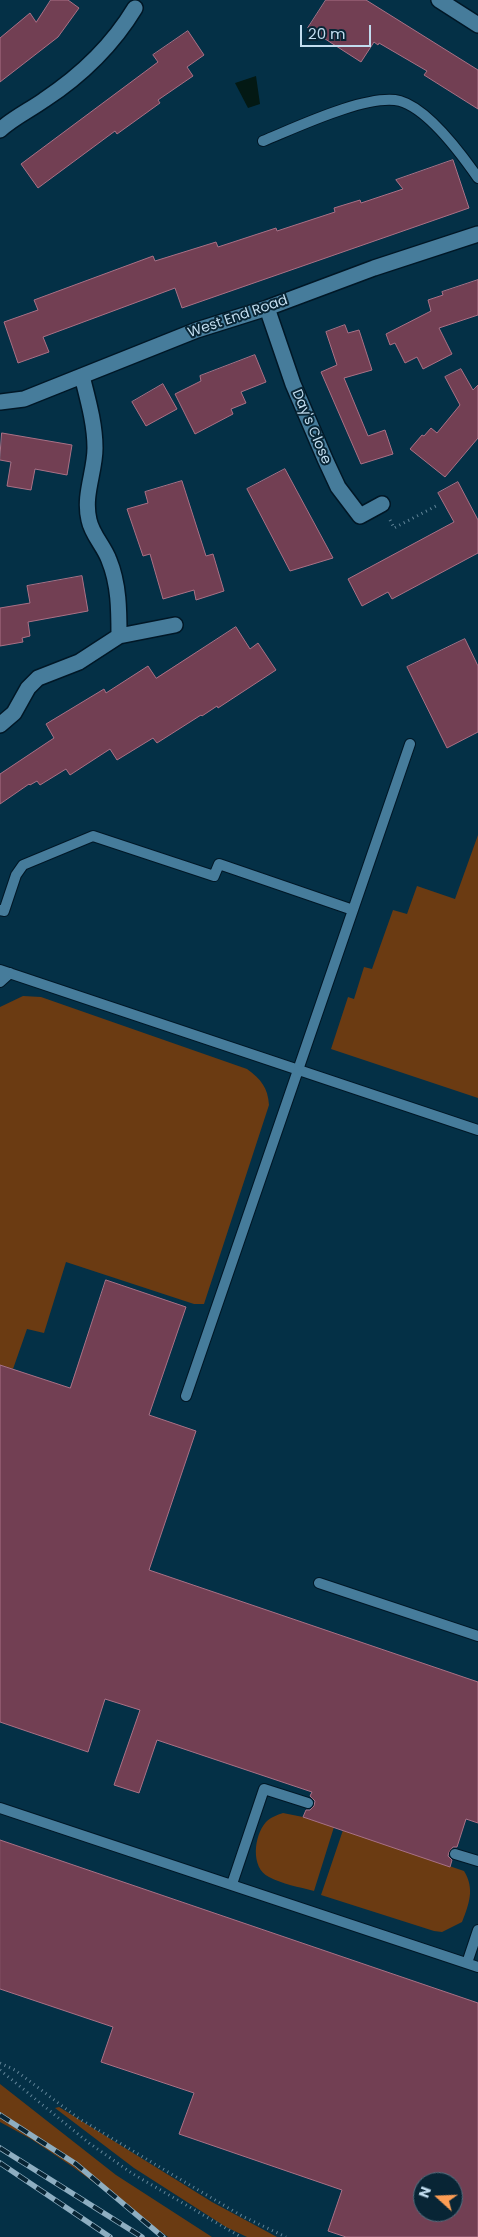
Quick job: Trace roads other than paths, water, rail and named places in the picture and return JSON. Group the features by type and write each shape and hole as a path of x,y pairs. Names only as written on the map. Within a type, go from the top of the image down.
{"street":[{"path":"439,0 478,25"},
{"path":"0,130 84,71 101,55 135,8"},
{"name":"West End Road","path":"0,402 24,399 197,330 267,308 374,268 478,234"},
{"name":"Day's Close","path":"267,308 293,384 338,487 360,516 382,504"},
{"path":"82,376 91,413 95,449 88,487 89,520 113,573 120,613 118,636"},
{"path":"0,725 14,713 28,688 38,678 79,662 118,636 175,626"}],"lane":[{"path":"263,141 367,101 394,100 408,105 427,119 468,163 478,178"},
{"path":"186,1396 410,744"},
{"path":"0,910 4,911 16,875 22,865 93,836 214,876 219,864 353,910"},
{"path":"0,970 478,1130"},
{"path":"0,982 10,973"},
{"path":"319,1583 478,1636"},
{"path":"232,1884 264,1789 308,1803"},
{"path":"0,1808 478,1967"},
{"path":"455,1854 478,1861"},
{"path":"467,1963 478,1930"}],"railway":[{"path":"0,2115 76,2164 163,2237"},
{"path":"0,2148 142,2237"},
{"path":"0,2163 110,2237"}]}
